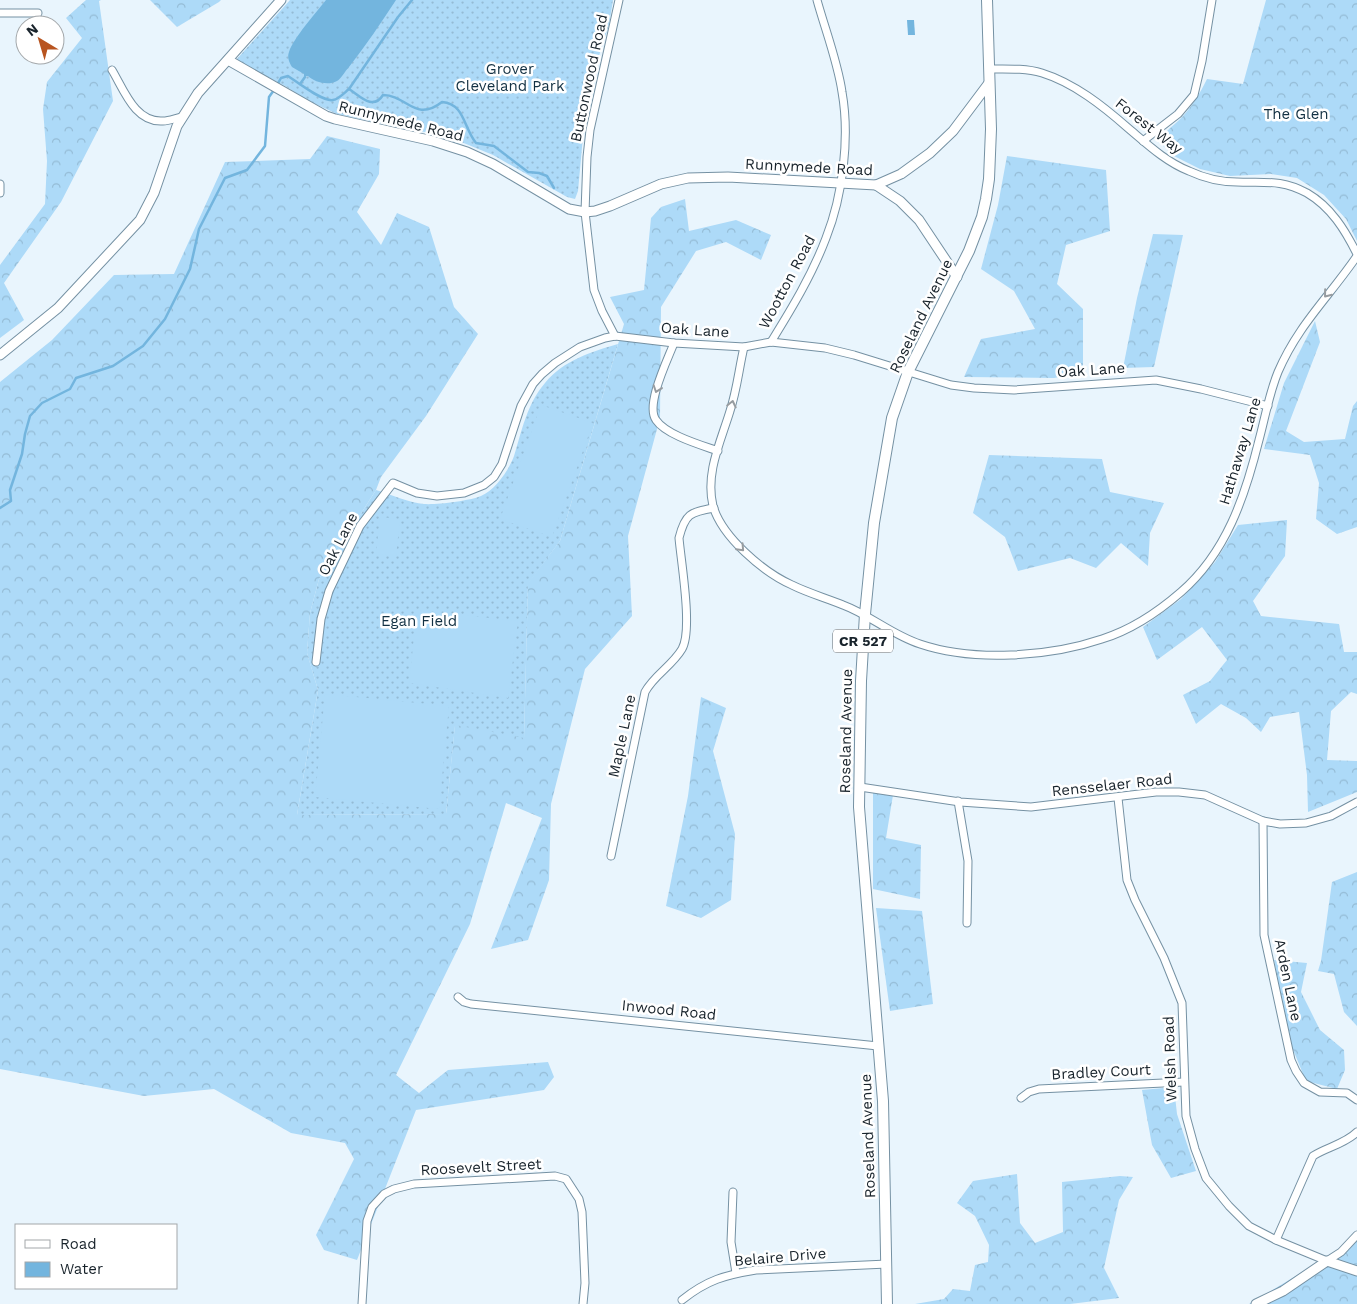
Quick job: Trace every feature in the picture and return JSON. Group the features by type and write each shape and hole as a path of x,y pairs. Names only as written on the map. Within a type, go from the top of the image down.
{"main road":[{"name":"Roseland Avenue","path":"887,1304 883,1100 859,807 861,681 865,614 874,523 892,418 908,372 957,277 977,233 986,199 989,179 991,129 987,0"}],"street":[{"path":"0,355 58,308 140,220 154,193 168,149 182,116 198,93 281,0"},
{"name":"Buttonwood Road","path":"615,336 594,290 585,212 590,130 619,0"},
{"name":"Wootton Road","path":"771,342 796,301 818,258 834,214 840,184 846,119 843,100 817,0"},
{"path":"1143,141 1178,114 1194,95 1212,0"},
{"path":"0,13 38,12"},
{"name":"Runnymede Road","path":"228,60 280,91 335,119 433,141 467,152 493,164 569,209 585,212 610,206 661,184 688,178 728,177 876,185 901,174 930,153 953,131 989,83"},
{"name":"Forest Way","path":"989,69 1028,70 1042,73 1061,81 1088,96 1161,156 1174,164 1211,179 1236,182 1275,182 1307,193 1329,211 1350,239 1357,255"},
{"path":"112,70 141,115 152,120 163,121 182,116"},
{"path":"0,184 0,193"},
{"path":"876,185 900,202 920,220 957,277"},
{"name":"Hathaway Lane","path":"865,614 904,637 920,644 949,652 978,655 1012,655 1063,649 1104,638 1122,631 1148,616 1181,592 1195,579 1220,546 1231,525 1245,492 1278,374 1296,336 1357,255"},
{"name":"Oak Lane","path":"316,662 321,619 329,591 360,526 393,484 424,495 437,496 464,493 484,485 494,476 502,464 521,406 533,384 555,363 580,348 605,338 615,336 674,343 744,347 771,342 825,348 951,385 974,388 1014,390 1156,380 1268,406"},
{"path":"674,343 653,399 656,420 683,439 718,451"},
{"path":"744,347 731,408 712,473 711,492 714,508 729,535 748,555 775,575 791,585 865,614"},
{"name":"Maple Lane","path":"611,856 645,692 651,681 672,664 684,646 688,629 678,538 684,519 694,511 714,508"},
{"name":"Rensselaer Road","path":"860,787 958,801 1031,807 1156,792 1179,792 1205,795 1263,821 1280,824 1306,823 1331,816 1357,802"},
{"name":"Welsh Road","path":"1118,798 1127,880 1164,958 1182,1003 1186,1116 1195,1149 1206,1178 1228,1206 1248,1226 1327,1261"},
{"path":"958,801 968,861 968,923"},
{"name":"Arden Lane","path":"1263,821 1264,934 1291,1060 1304,1083 1320,1092 1347,1093 1357,1100"},
{"name":"Inwood Road","path":"458,997 464,1002 471,1004 878,1046"},
{"name":"Bradley Court","path":"1021,1098 1029,1092 1039,1089 1184,1082"},
{"path":"1276,1240 1313,1156 1325,1148 1350,1140 1357,1132"},
{"name":"Roosevelt Street","path":"362,1304 367,1221 372,1208 384,1194 394,1189 414,1184 555,1176 566,1178 573,1187 579,1199 582,1212 585,1283 583,1304"},
{"path":"732,1192 731,1242 736,1273"},
{"path":"1256,1304 1282,1291 1341,1252 1357,1235"},
{"path":"1327,1261 1357,1271"},
{"name":"Belaire Drive","path":"682,1300 705,1284 736,1273 756,1270 887,1264"}],"green space":[{"path":"86,0 101,0 99,1 113,101 61,202 4,283 24,320 0,338 0,265 45,204 47,161 43,109 47,82 61,65 65,65 65,59 82,38 66,18"},
{"path":"150,0 221,0 177,27"},
{"name":"Grover Cleveland Park","path":"290,0 613,0 609,25 587,93 578,191 575,199 567,197 493,155 449,137 337,114 309,101 236,60"},
{"name":"The Glen","path":"1266,0 1357,0 1357,241 1346,219 1324,195 1297,178 1271,174 1230,176 1200,169 1174,156 1160,143 1167,131 1190,108 1207,79 1243,84"},
{"path":"327,136 380,149 379,174 357,212 381,245 397,213 429,227 454,307 478,334 426,416 381,477 376,490 319,579 310,613 307,653 318,690 297,815 446,814 455,725 524,738 528,583 560,541 624,324 610,297 644,290 651,218 661,207 685,199 689,231 736,220 771,235 761,260 726,242 696,251 661,307 660,418 628,536 632,616 585,669 551,804 549,880 528,940 491,949 542,818 506,803 470,924 396,1075 419,1093 448,1070 548,1062 554,1077 544,1090 416,1110 357,1260 324,1250 316,1235 354,1159 345,1143 291,1133 214,1089 144,1096 0,1069 0,382 52,340 114,275 174,274 225,162 310,159"},
{"path":"1007,156 1106,170 1110,231 1066,245 1057,284 1083,309 1083,373 1054,378 964,377 981,339 1035,329 1014,291 981,269 998,205"},
{"path":"1153,234 1183,235 1154,367 1123,368 1137,298"},
{"path":"1315,321 1320,342 1286,431 1304,442 1345,439 1353,406 1357,401 1357,527 1337,534 1316,519 1319,483 1310,455 1264,449 1284,383"},
{"name":"Egan Field","path":"618,344 560,541 528,584 524,739 455,726 446,814 297,815 318,690 307,653 310,613 319,579 376,490 424,504 461,501 476,498 486,493 501,479 509,467 529,408 539,391 552,375 578,358"},
{"path":"541,405 593,423 552,537 500,519"},
{"path":"989,455 1102,459 1110,492 1164,503 1150,533 1148,566 1121,543 1096,568 1070,558 1018,571 1005,537 973,513"},
{"path":"380,517 400,519 396,556 376,554"},
{"path":"1287,520 1285,556 1253,601 1261,616 1339,624 1344,652 1357,652 1357,694 1351,692 1331,711 1327,760 1357,761 1357,792 1308,812 1307,775 1299,712 1270,717 1261,732 1246,718 1221,704 1196,724 1183,695 1210,681 1227,660 1202,627 1157,660 1143,627 1181,599 1215,562 1238,525"},
{"path":"417,610 518,621 508,698 409,683"},
{"path":"325,694 449,706 439,809 315,797"},
{"path":"701,697 726,708 713,751 735,834 731,900 701,918 666,906 688,796"},
{"path":"873,792 893,795 886,838 921,845 920,899 873,889"},
{"path":"1357,872 1357,1026 1344,1012 1334,974 1318,971 1332,882"},
{"path":"876,908 922,911 933,1004 890,1011"},
{"path":"1274,960 1307,963 1301,992 1320,1030 1344,1050 1345,1070 1337,1089 1306,1081 1289,1040"},
{"path":"1174,1087 1177,1114 1196,1171 1171,1178 1152,1145 1142,1090"},
{"path":"1017,1174 1020,1223 1035,1243 1063,1232 1062,1182 1120,1176 1133,1177 1119,1200 1104,1268 1119,1298 1070,1304 915,1304 944,1299 953,1289 970,1291 975,1265 988,1262 989,1245 975,1216 957,1203 973,1181"},
{"path":"1357,1232 1357,1304 1249,1304 1349,1244"}],"water":[{"path":"326,0 396,0 342,77 330,83 317,82 308,76 304,76 304,74 292,67 288,58 295,39"},
{"path":"907,20 914,20 915,35 908,35"}],"waterway":[{"path":"277,85 281,78 288,76 323,98 333,100 339,97 349,89 398,17 412,0"},
{"path":"300,84 305,77"},
{"path":"349,89 366,101 375,102 383,95 391,96 418,109 433,108 442,102 450,104 463,117 476,143 494,146 528,172 547,176 554,188"},
{"path":"0,508 11,501 10,490 22,454 30,416 42,403 70,389 76,378 113,366 143,346 165,319 190,269 199,229 225,178 247,170 265,146 269,97 274,90"}]}
